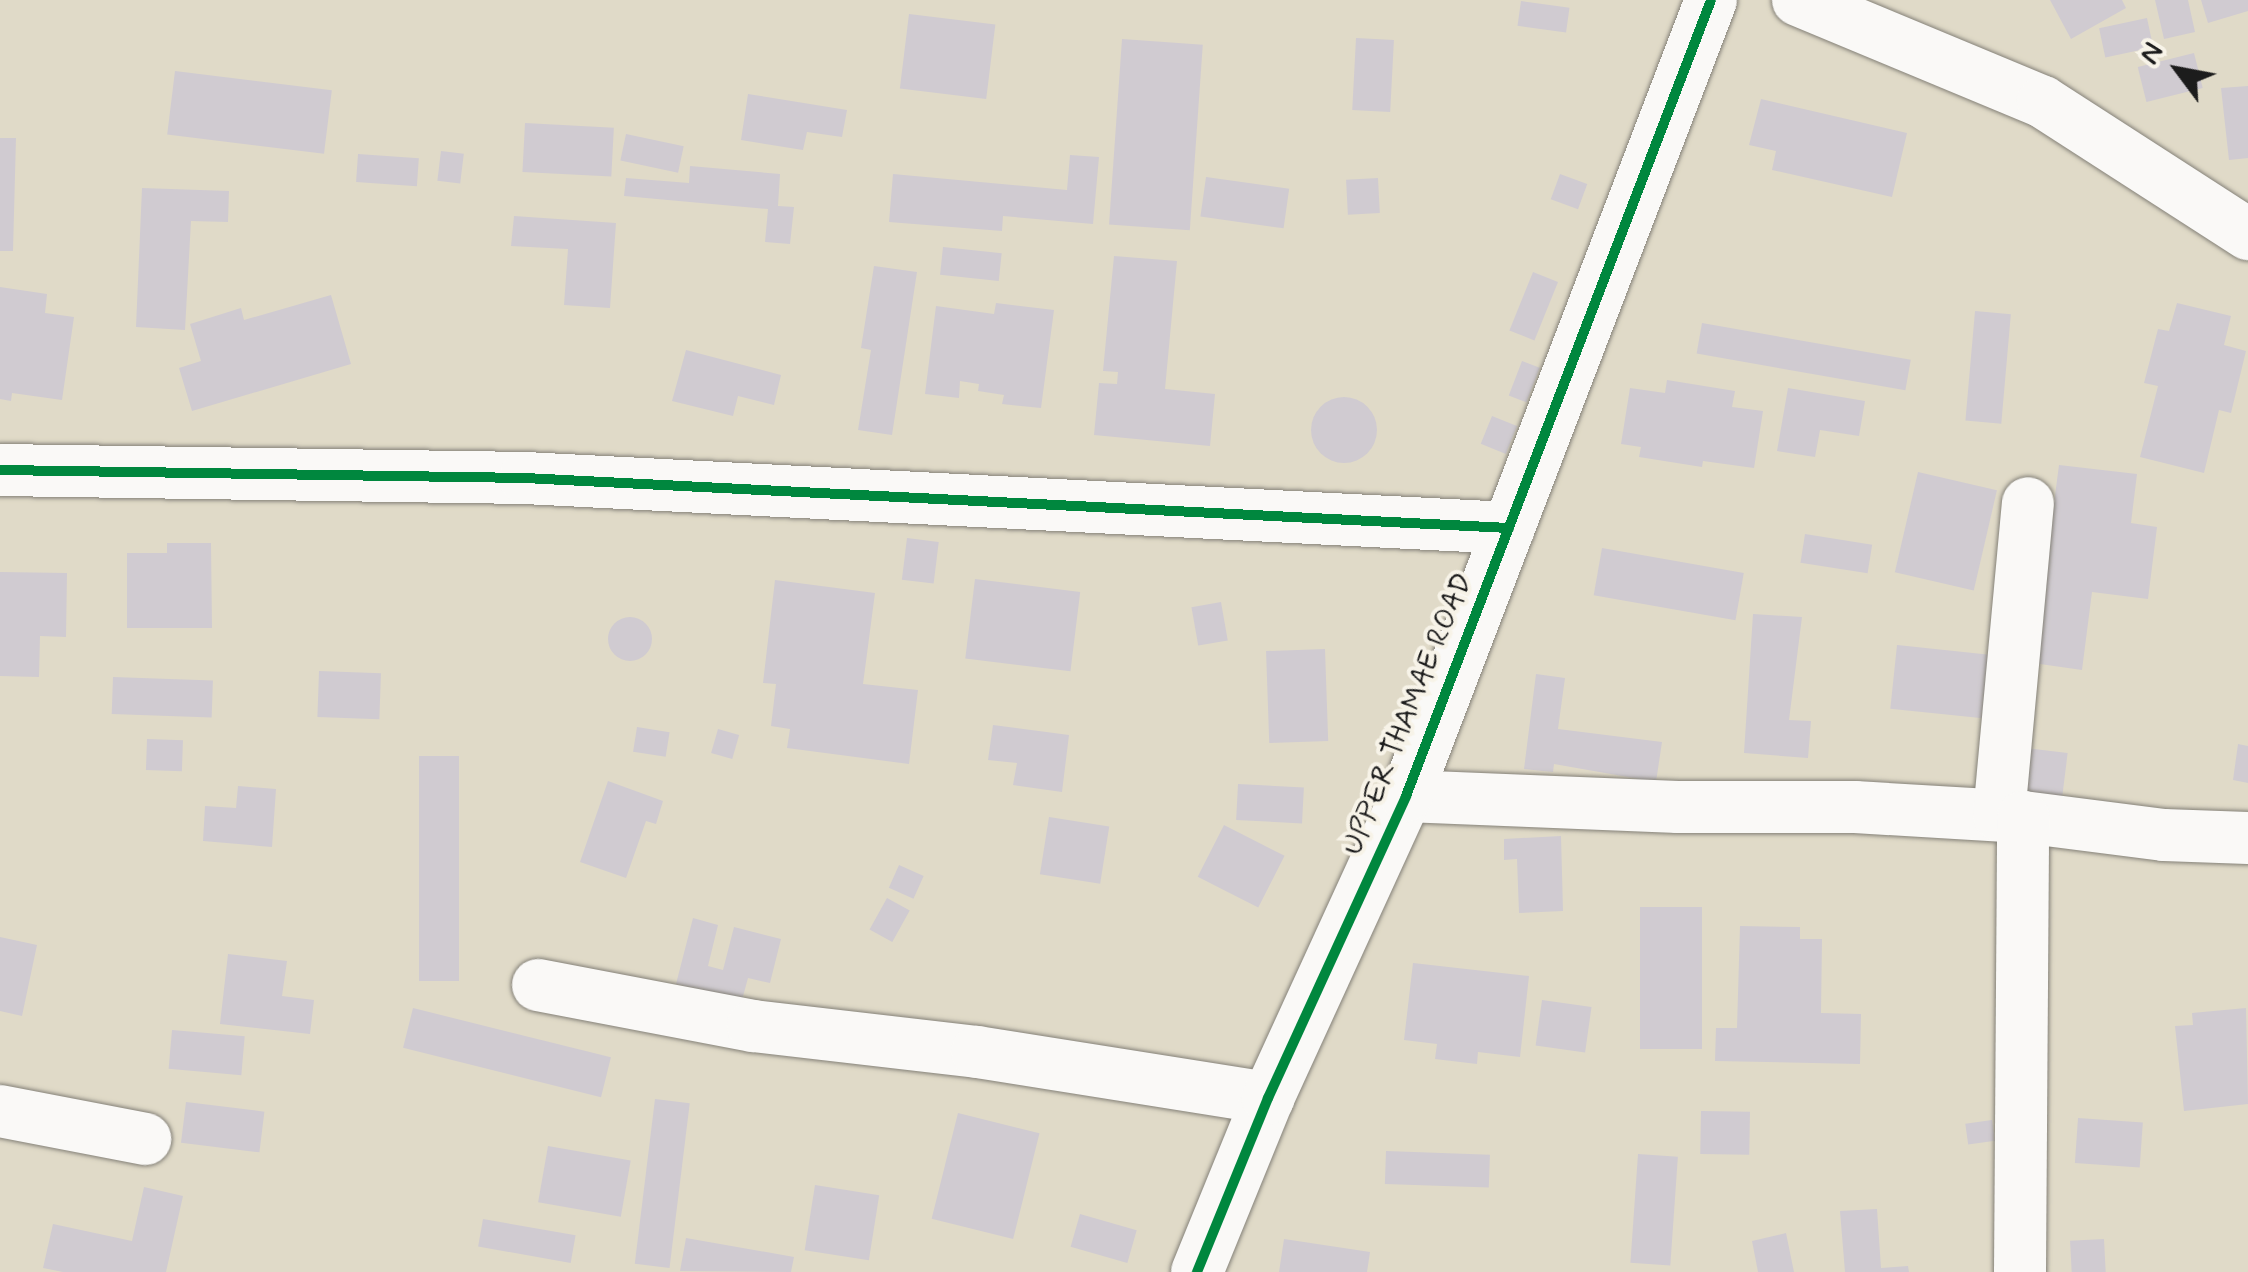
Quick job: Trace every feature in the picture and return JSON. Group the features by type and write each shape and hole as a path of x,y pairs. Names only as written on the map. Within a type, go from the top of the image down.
{"street":[{"name":"UPPER THAMAE ROAD","path":"1197,1272 1268,1098 1406,796 1711,0"},
{"path":"1798,0 1886,12 2043,102 2248,234"},
{"path":"0,470 525,478 1509,528"},
{"path":"2020,1272 2011,816 2028,503"},
{"path":"1406,796 1678,807 1855,806 2011,816 2164,835 2248,838"},
{"path":"538,985 753,1026 976,1052 1268,1098"},
{"path":"0,1111 144,1139"}],"building":[{"path":"2050,0 2122,0 2126,8 2071,39"},
{"path":"2155,0 2188,0 2195,32 2164,39"},
{"path":"2201,0 2248,0 2248,11 2208,23"},
{"path":"1521,1 1570,8 1566,33 1518,26"},
{"path":"909,14 995,25 986,99 900,88"},
{"path":"2147,18 2153,47 2105,58 2099,28"},
{"path":"1356,38 1394,40 1390,112 1352,110"},
{"path":"1122,39 1203,45 1190,230 1109,225"},
{"path":"2194,53 2203,88 2146,102 2138,67"},
{"path":"175,71 332,90 324,154 167,135"},
{"path":"2248,86 2248,158 2229,160 2221,88"},
{"path":"748,94 847,110 842,137 807,132 803,150 741,140"},
{"path":"1761,99 1907,133 1892,197 1772,170 1776,151 1749,145"},
{"path":"525,123 614,128 611,177 522,172"},
{"path":"626,134 684,146 678,173 620,160"},
{"path":"0,138 16,138 13,251 0,251"},
{"path":"441,151 464,154 460,184 437,181"},
{"path":"358,154 419,158 417,186 356,182"},
{"path":"1070,155 1099,157 1093,224 1003,216 1002,231 889,222 893,174 1067,190"},
{"path":"690,166 780,174 778,206 794,207 790,244 765,242 768,209 624,196 626,178 689,183"},
{"path":"1560,174 1587,184 1578,209 1551,199"},
{"path":"1206,177 1289,189 1284,228 1200,217"},
{"path":"1378,178 1380,213 1348,215 1346,180"},
{"path":"142,188 229,191 228,222 191,221 185,330 136,327"},
{"path":"514,216 616,223 610,308 564,305 568,249 511,246"},
{"path":"943,247 1002,253 999,281 940,275"},
{"path":"1114,256 1177,261 1165,389 1215,394 1210,446 1094,435 1099,383 1117,384 1118,372 1103,371"},
{"path":"874,266 917,272 892,435 858,430 871,350 861,348"},
{"path":"1533,272 1558,282 1534,341 1509,330"},
{"path":"0,287 47,294 45,313 74,317 62,400 12,393 11,401 0,399"},
{"path":"331,295 351,364 192,411 179,368 201,361 190,324 241,308 244,320"},
{"path":"996,303 1054,310 1041,408 1002,404 1004,395 978,391 979,384 960,381 959,398 925,394 936,306 994,314"},
{"path":"2177,303 2231,316 2224,345 2246,351 2231,413 2219,410 2204,473 2140,457 2158,386 2144,383 2158,329 2169,331"},
{"path":"1975,311 2011,314 2001,424 1965,421"},
{"path":"1702,323 1911,360 1905,390 1697,354"},
{"path":"686,350 781,375 774,405 738,396 733,416 672,401"},
{"path":"1522,361 1540,368 1526,402 1509,396"},
{"path":"1667,380 1735,391 1732,407 1763,411 1754,468 1703,461 1702,467 1639,457 1641,447 1621,444 1630,388 1665,393"},
{"path":"1788,388 1865,401 1859,436 1820,430 1815,457 1777,451"},
{"path":"1344,397 1368,406 1377,430 1368,454 1344,463 1320,454 1311,430 1320,406"},
{"path":"1492,416 1517,426 1506,454 1481,444"},
{"path":"2059,465 2137,474 2131,523 2157,527 2148,599 2092,592 2082,670 2033,663"},
{"path":"1918,472 1997,490 1974,591 1895,572"},
{"path":"1805,534 1872,545 1868,573 1800,563"},
{"path":"907,538 939,542 934,584 902,580"},
{"path":"167,543 211,543 212,628 127,628 127,553 167,553"},
{"path":"1602,548 1744,573 1735,620 1594,595"},
{"path":"0,572 67,573 66,637 40,636 39,677 0,676"},
{"path":"975,579 1080,592 1070,671 965,658"},
{"path":"775,580 875,593 863,684 918,690 909,764 787,748 790,729 771,726 776,684 763,683"},
{"path":"1221,602 1228,640 1198,646 1191,607"},
{"path":"1753,614 1802,617 1789,720 1811,721 1808,758 1744,753"},
{"path":"630,617 645,624 652,639 645,654 630,661 615,654 608,639 615,624"},
{"path":"1897,645 1989,655 1983,718 1890,709"},
{"path":"1325,649 1328,741 1269,743 1266,651"},
{"path":"319,671 381,673 379,719 317,717"},
{"path":"1536,674 1565,678 1558,729 1662,742 1656,782 1554,764 1553,772 1524,769"},
{"path":"113,677 213,680 212,717 112,714"},
{"path":"993,725 1069,735 1062,792 1013,785 1017,763 988,760"},
{"path":"637,727 670,732 666,757 633,752"},
{"path":"718,729 739,735 732,759 711,753"},
{"path":"147,739 183,740 182,771 146,770"},
{"path":"2238,744 2248,746 2248,783 2233,780"},
{"path":"2018,747 2068,753 2062,797 2013,791"},
{"path":"419,756 459,756 459,981 419,981"},
{"path":"608,781 663,801 656,824 646,821 626,878 580,862"},
{"path":"1238,784 1304,787 1302,823 1236,820"},
{"path":"238,786 276,789 272,847 203,841 205,806 236,808"},
{"path":"1049,817 1109,827 1100,884 1040,874"},
{"path":"1224,825 1285,856 1258,908 1198,877"},
{"path":"1561,836 1563,911 1519,913 1517,859 1504,860 1504,839"},
{"path":"899,865 924,876 913,899 889,888"},
{"path":"887,898 910,911 892,942 870,929"},
{"path":"1640,907 1702,907 1702,1049 1640,1049"},
{"path":"693,918 718,925 708,966 723,970 734,927 781,939 770,983 748,978 742,1000 676,984"},
{"path":"1740,926 1800,927 1800,939 1822,939 1821,1013 1861,1014 1860,1064 1715,1061 1716,1028 1737,1028"},
{"path":"0,937 37,945 22,1016 0,1011"},
{"path":"228,954 287,961 282,996 314,1000 310,1034 220,1024"},
{"path":"1413,963 1529,976 1520,1057 1478,1052 1477,1064 1435,1059 1437,1044 1404,1040"},
{"path":"1542,1000 1592,1007 1585,1053 1536,1046"},
{"path":"413,1008 611,1057 601,1097 403,1048"},
{"path":"2246,1008 2248,1104 2184,1111 2175,1026 2193,1025 2192,1013"},
{"path":"172,1030 245,1036 241,1075 169,1069"},
{"path":"655,1099 690,1103 670,1268 635,1264"},
{"path":"186,1102 264,1112 259,1152 181,1143"},
{"path":"1701,1111 1750,1112 1749,1155 1700,1154"},
{"path":"958,1113 1040,1133 1013,1239 932,1219"},
{"path":"2078,1118 2143,1123 2140,1167 2075,1163"},
{"path":"1992,1120 1995,1141 1968,1145 1965,1124"},
{"path":"548,1146 631,1161 621,1217 538,1202"},
{"path":"1386,1151 1490,1155 1489,1188 1385,1184"},
{"path":"1638,1154 1678,1157 1670,1266 1630,1263"},
{"path":"815,1185 879,1195 869,1260 805,1250"},
{"path":"144,1187 183,1196 166,1272 63,1272 43,1268 53,1224 132,1241"},
{"path":"1877,1209 1881,1268 1908,1266 1909,1272 1845,1272 1840,1211"},
{"path":"1080,1214 1137,1230 1127,1263 1071,1247"},
{"path":"483,1219 576,1235 571,1263 478,1247"},
{"path":"1786,1233 1794,1272 1758,1272 1752,1241"},
{"path":"686,1238 794,1257 791,1272 680,1271"},
{"path":"1284,1239 1370,1252 1367,1272 1279,1272"},
{"path":"2104,1239 2106,1272 2072,1272 2070,1241"}],"cycle path":[{"path":"1197,1272 1268,1098 1406,796 1711,0"},
{"path":"0,470 525,478 1509,528"}]}
